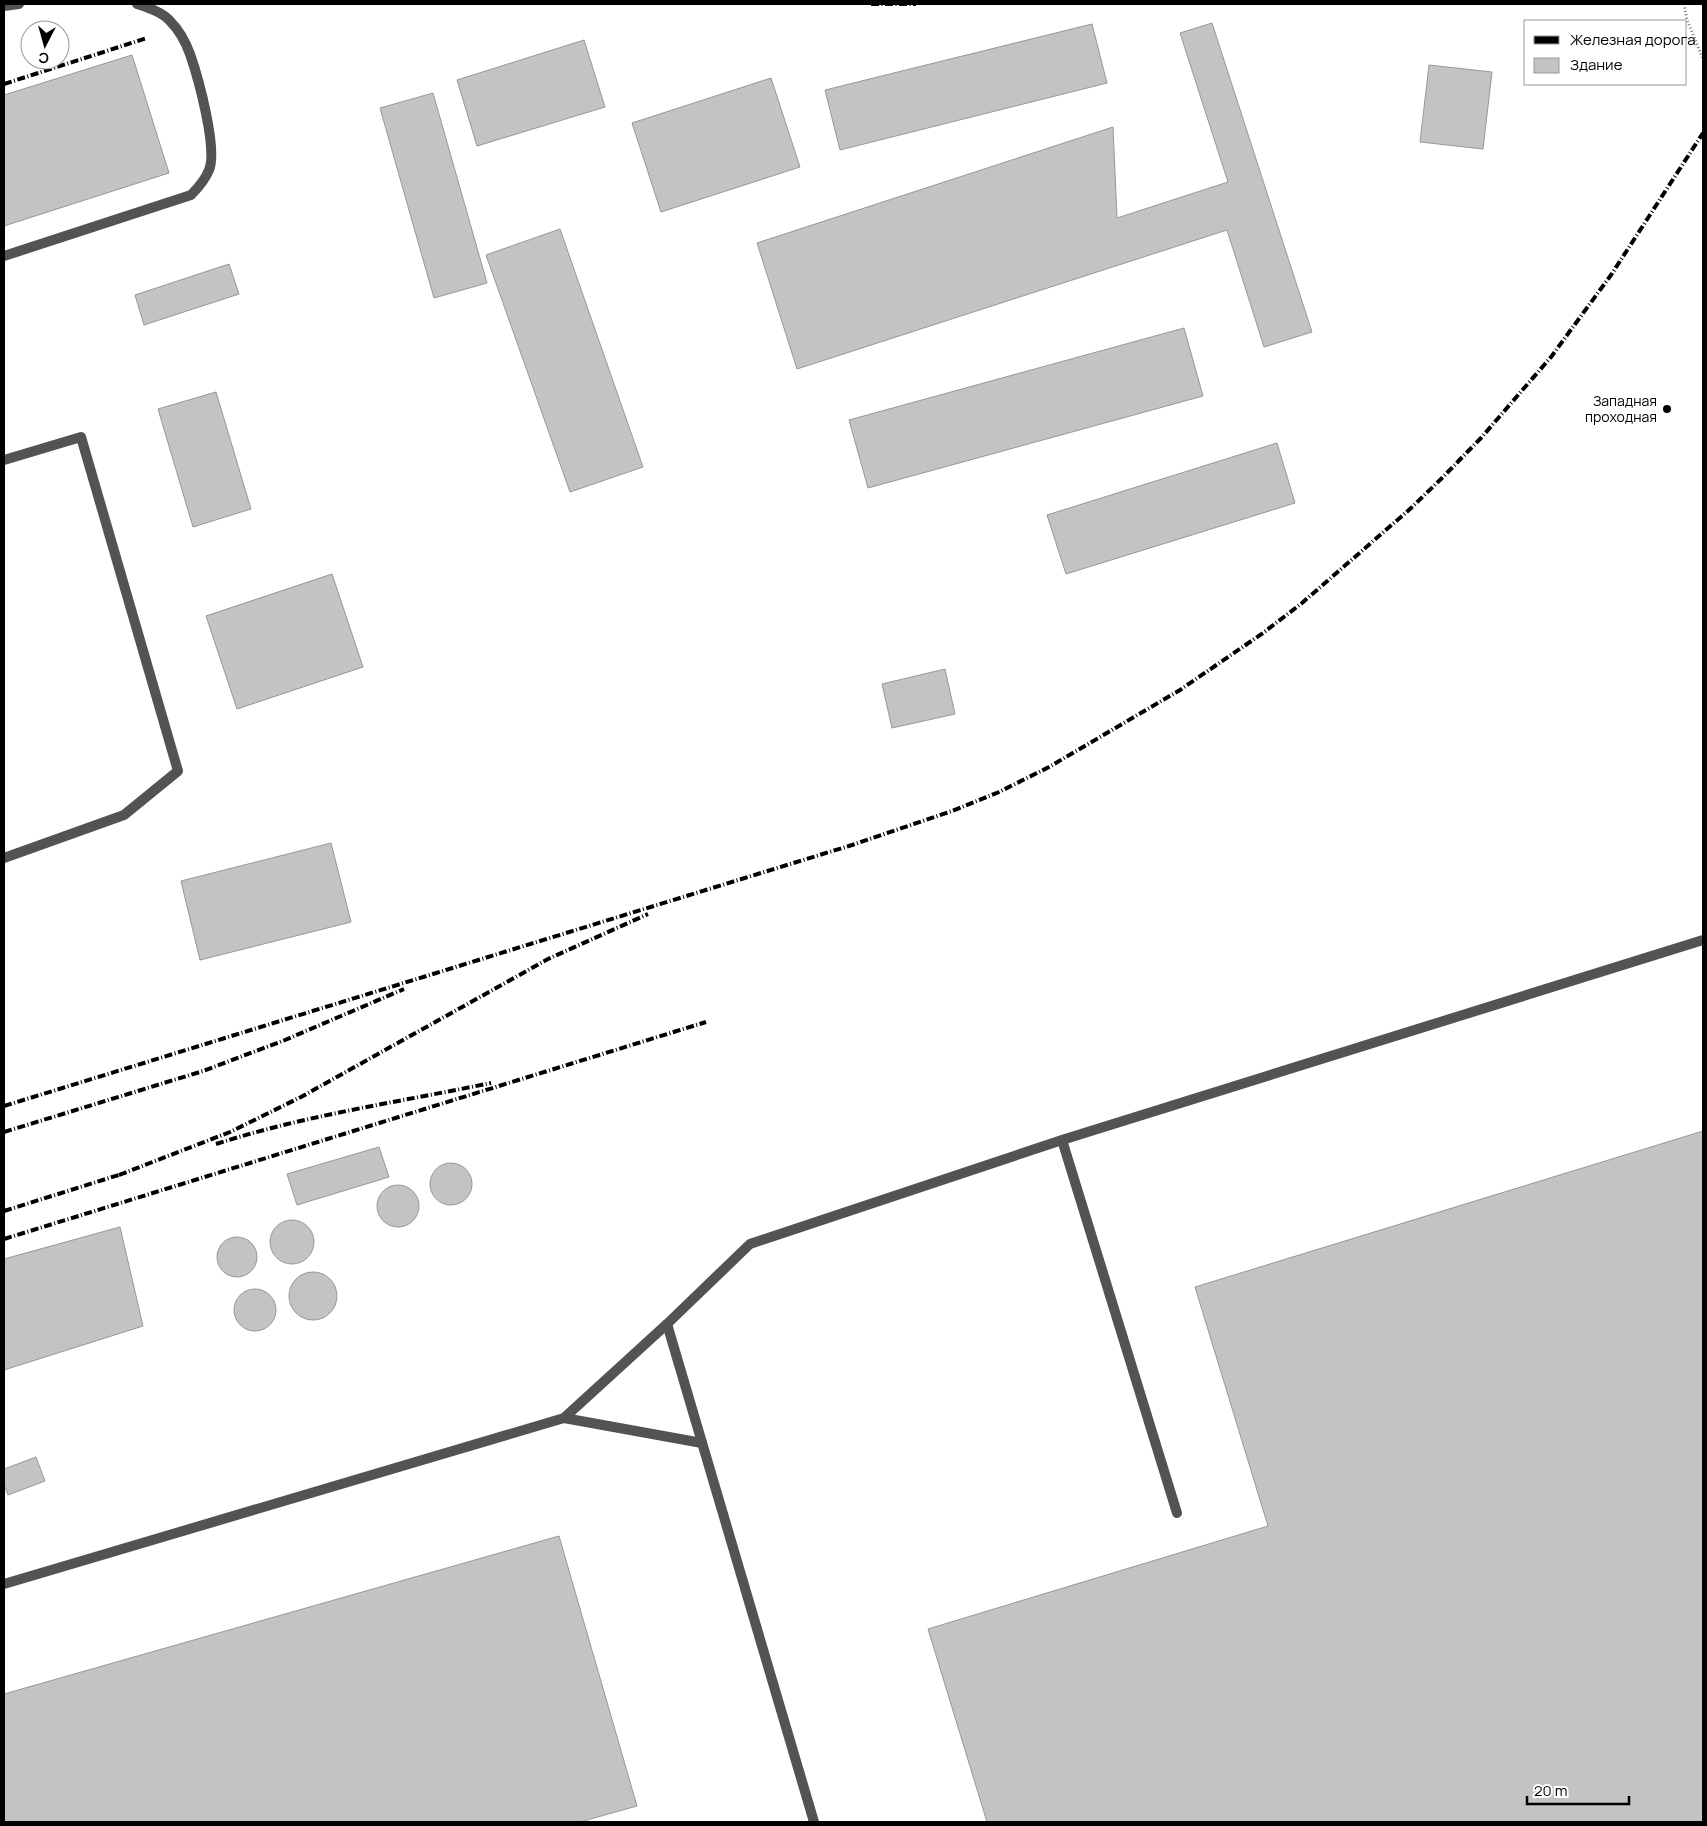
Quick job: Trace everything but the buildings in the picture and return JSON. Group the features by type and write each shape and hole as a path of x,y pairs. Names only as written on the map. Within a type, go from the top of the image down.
{"lane":[{"path":"4,6 19,4"},
{"path":"4,256 191,194 200,186 210,169 211,132 190,54 182,36 170,20 155,10 137,4"},
{"path":"4,460 81,437 178,771 124,815 4,858"},
{"path":"4,1584 564,1418 667,1324 750,1244 1062,1140 1703,940"},
{"path":"1062,1140 1177,1513"},
{"path":"667,1324 814,1822"},
{"path":"564,1418 702,1443"}],"path":[{"path":"1684,4 1687,20 1703,59"}],"railway":[{"path":"871,4 916,4"},
{"path":"4,84 147,38"},
{"path":"4,1106 852,845 952,811 999,792 1049,767 1180,690 1263,633 1302,603 1410,509 1441,479 1481,438 1551,357 1611,275 1703,133"},
{"path":"119,1175 230,1132 301,1097 548,959 648,914"},
{"path":"4,1132 203,1071 285,1040 404,989"},
{"path":"4,1239 706,1022"},
{"path":"216,1144 318,1117 491,1083"},
{"path":"4,1211 125,1173"}],"place":[{"name":"Западная проходная","path":"1667,409"}]}
